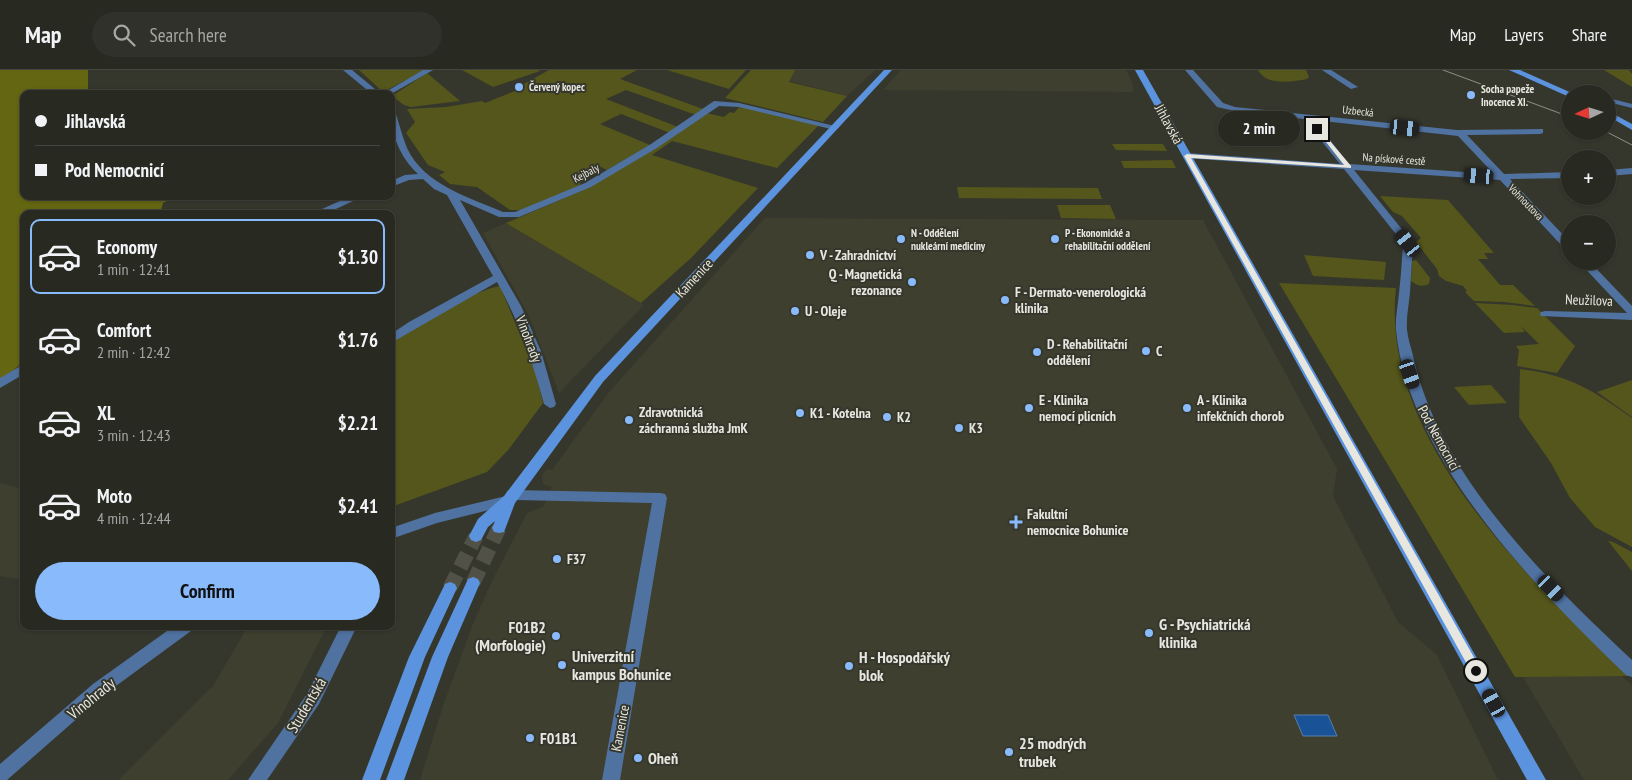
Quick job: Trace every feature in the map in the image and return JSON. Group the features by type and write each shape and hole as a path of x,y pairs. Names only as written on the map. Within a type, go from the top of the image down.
{"street":[{"path":"347,70 372,90"},
{"path":"393,90 429,70"},
{"name":"Kamenice","path":"476,536 483,523 510,498 599,379 888,70"},
{"name":"Jihlavská","path":"1139,70 1537,780"},
{"name":"Uzbecká","path":"1189,70 1220,105 1235,109 1461,134 1540,131"},
{"name":"Uzbecká","path":"1326,70 1354,87"},
{"path":"1513,70 1561,90"},
{"name":"Kejbaly","path":"452,195 502,215 526,212 588,185 612,172 676,132 717,103 725,95"},
{"path":"1616,97 1632,96"},
{"path":"1616,101 1632,106"},
{"path":"717,103 739,105 835,127"},
{"name":"Pod Nemocnicí","path":"1307,117 1408,243 1401,330 1409,370 1419,401 1447,456 1480,505 1509,542 1537,574 1632,670"},
{"path":"1616,118 1632,127"},
{"name":"Vinohrady","path":"395,124 403,149 437,187 452,195 500,276 530,338 550,404"},
{"name":"Vohnoutova","path":"1461,134 1561,239"},
{"name":"Na pískové cestě","path":"1187,156 1502,177 1561,175"},
{"path":"1616,172 1632,171"},
{"path":"395,183 408,178 426,176"},
{"path":"326,210 350,200"},
{"path":"1592,270 1632,312"},
{"path":"395,336 413,324 500,276"},
{"name":"Neužilova","path":"1545,314 1632,317"},
{"path":"0,384 20,371"},
{"path":"395,533 435,518 510,498"},
{"name":"Kamenice","path":"510,498 660,498 611,780"},
{"name":"Kamenice","path":"499,528 510,498"},
{"path":"395,780 440,657 473,583"},
{"path":"371,780 417,657 450,588"},
{"name":"Vinohrady","path":"0,775 99,689 180,630"},
{"name":"Studentská","path":"257,780 313,699 347,630"}],"shaded area":[{"path":"0,70 88,70 88,90 20,90 20,200 169,200 163,203 161,210 20,210 20,364 0,382"},
{"path":"359,70 425,70 387,90 381,90"},
{"path":"462,70 539,70 540,71 493,87"},
{"path":"549,70 637,70 620,79 703,109 696,115 626,90 606,99 678,127 670,133 621,114 600,124 650,145 607,170 599,166 586,173 578,182 581,184 569,192 521,210 510,210 477,187 450,184 439,175 445,172 428,165 406,133 415,122 407,109 446,107 482,101 485,103 520,89 522,85"},
{"path":"667,70 746,70 729,89"},
{"path":"751,70 795,70 789,82 847,96 823,122 725,98"},
{"path":"795,70 875,70 847,96 789,81"},
{"path":"901,70 1126,70 1133,84 1133,92 883,90"},
{"path":"1258,70 1306,70 1309,77 1307,79 1280,82 1267,79"},
{"path":"1604,70 1629,70 1632,74 1632,87"},
{"path":"427,73 460,101 411,107 404,105 395,98 395,94"},
{"path":"740,106 820,124 777,168 672,141 652,155 758,188 691,258 641,303 506,223 581,191 706,113 724,117 730,112 734,113"},
{"path":"1112,144 1163,144 1167,151 1116,150"},
{"path":"1172,160 1176,168 1124,168 1121,161"},
{"path":"957,187 1098,188 1102,199 959,198"},
{"path":"1380,196 1448,200 1494,253 1484,253 1488,259 1478,259 1500,285 1513,285 1535,306 1474,301 1465,292 1467,291 1463,286 1446,281 1439,276 1437,269 1416,242 1421,238 1402,216 1393,212"},
{"path":"1057,205 1110,205 1116,219 1061,218"},
{"name":"Fakultní nemocnice Bohunice","path":"765,218 1203,220 1337,469 1333,496 1398,622 1437,655 1498,780 420,780 442,709 474,621 527,513 543,507 552,487 543,484 542,475 547,469 552,470 609,392"},
{"path":"506,223 644,305 559,393 529,316 483,233"},
{"path":"1304,255 1386,262 1384,280 1313,276"},
{"path":"1416,260 1430,278 1429,284 1420,286 1411,281 1412,261"},
{"path":"1279,283 1396,288 1397,344 1411,399 1436,452 1469,503 1508,551 1549,597 1630,676 1515,677"},
{"path":"500,286 535,371 543,403 509,449 487,472 395,506 395,340 460,302 488,289"},
{"path":"1475,303 1537,308 1575,346 1557,373 1517,366 1519,350 1516,346 1539,344 1521,326 1525,332 1504,333"},
{"path":"1520,369 1553,375 1580,385 1605,399 1632,418 1632,547 1595,527 1570,498 1551,463 1519,417"},
{"path":"1632,380 1632,417 1597,392"},
{"path":"1491,385 1507,403 1469,405 1454,387"},
{"path":"0,483 20,488 20,579 0,576"},
{"path":"1608,541 1632,552 1632,571"},
{"path":"246,630 325,630 278,723 228,780 119,780 213,686"},
{"path":"1517,667 1614,669 1632,685 1632,780 1584,780"}],"water":[{"path":"1294,715 1328,715 1337,736 1303,736"}],"tunnel":[{"path":"473,583 499,528"},
{"path":"450,588 476,536"}],"tram line":[{"path":"1443,70 1561,114"},
{"path":"1616,137 1632,145"}],"place":[{"name":"Červený kopec","path":"519,87"},
{"name":"Socha papeže Inocence XI.","path":"1471,95"},
{"name":"N - Oddělení nukleární medicíny","path":"901,239"},
{"name":"P - Ekonomické a rehabilitační oddělení","path":"1055,239"},
{"name":"V - Zahradnictví","path":"810,255"},
{"name":"Q - Magnetická rezonance","path":"912,282"},
{"name":"F - Dermato-venerologická klinika","path":"1005,300"},
{"name":"U - Oleje","path":"795,311"},
{"name":"C","path":"1146,351"},
{"name":"D - Rehabilitační oddělení","path":"1037,352"},
{"name":"E - Klinika nemocí plicních","path":"1029,408"},
{"name":"A - Klinika infekčních chorob","path":"1187,408"},
{"name":"K1 - Kotelna","path":"800,413"},
{"name":"K2","path":"887,417"},
{"name":"Zdravotnická záchranná služba JmK","path":"629,420"},
{"name":"K3","path":"959,428"},
{"name":"Fakultní nemocnice Bohunice","path":"1016,522"},
{"name":"F37","path":"557,559"},
{"name":"G - Psychiatrická klinika","path":"1149,633"},
{"name":"F01B2 (Morfologie)","path":"556,636"},
{"name":"Univerzitní kampus Bohunice","path":"562,665"},
{"name":"H - Hospodářský blok","path":"849,666"},
{"name":"F01B1","path":"530,738"},
{"name":"25 modrých trubek","path":"1009,752"},
{"name":"Oheň","path":"638,758"}],"route":[{"path":"1317,129 1349,167 1187,156 1244,254 1476,671"}]}
